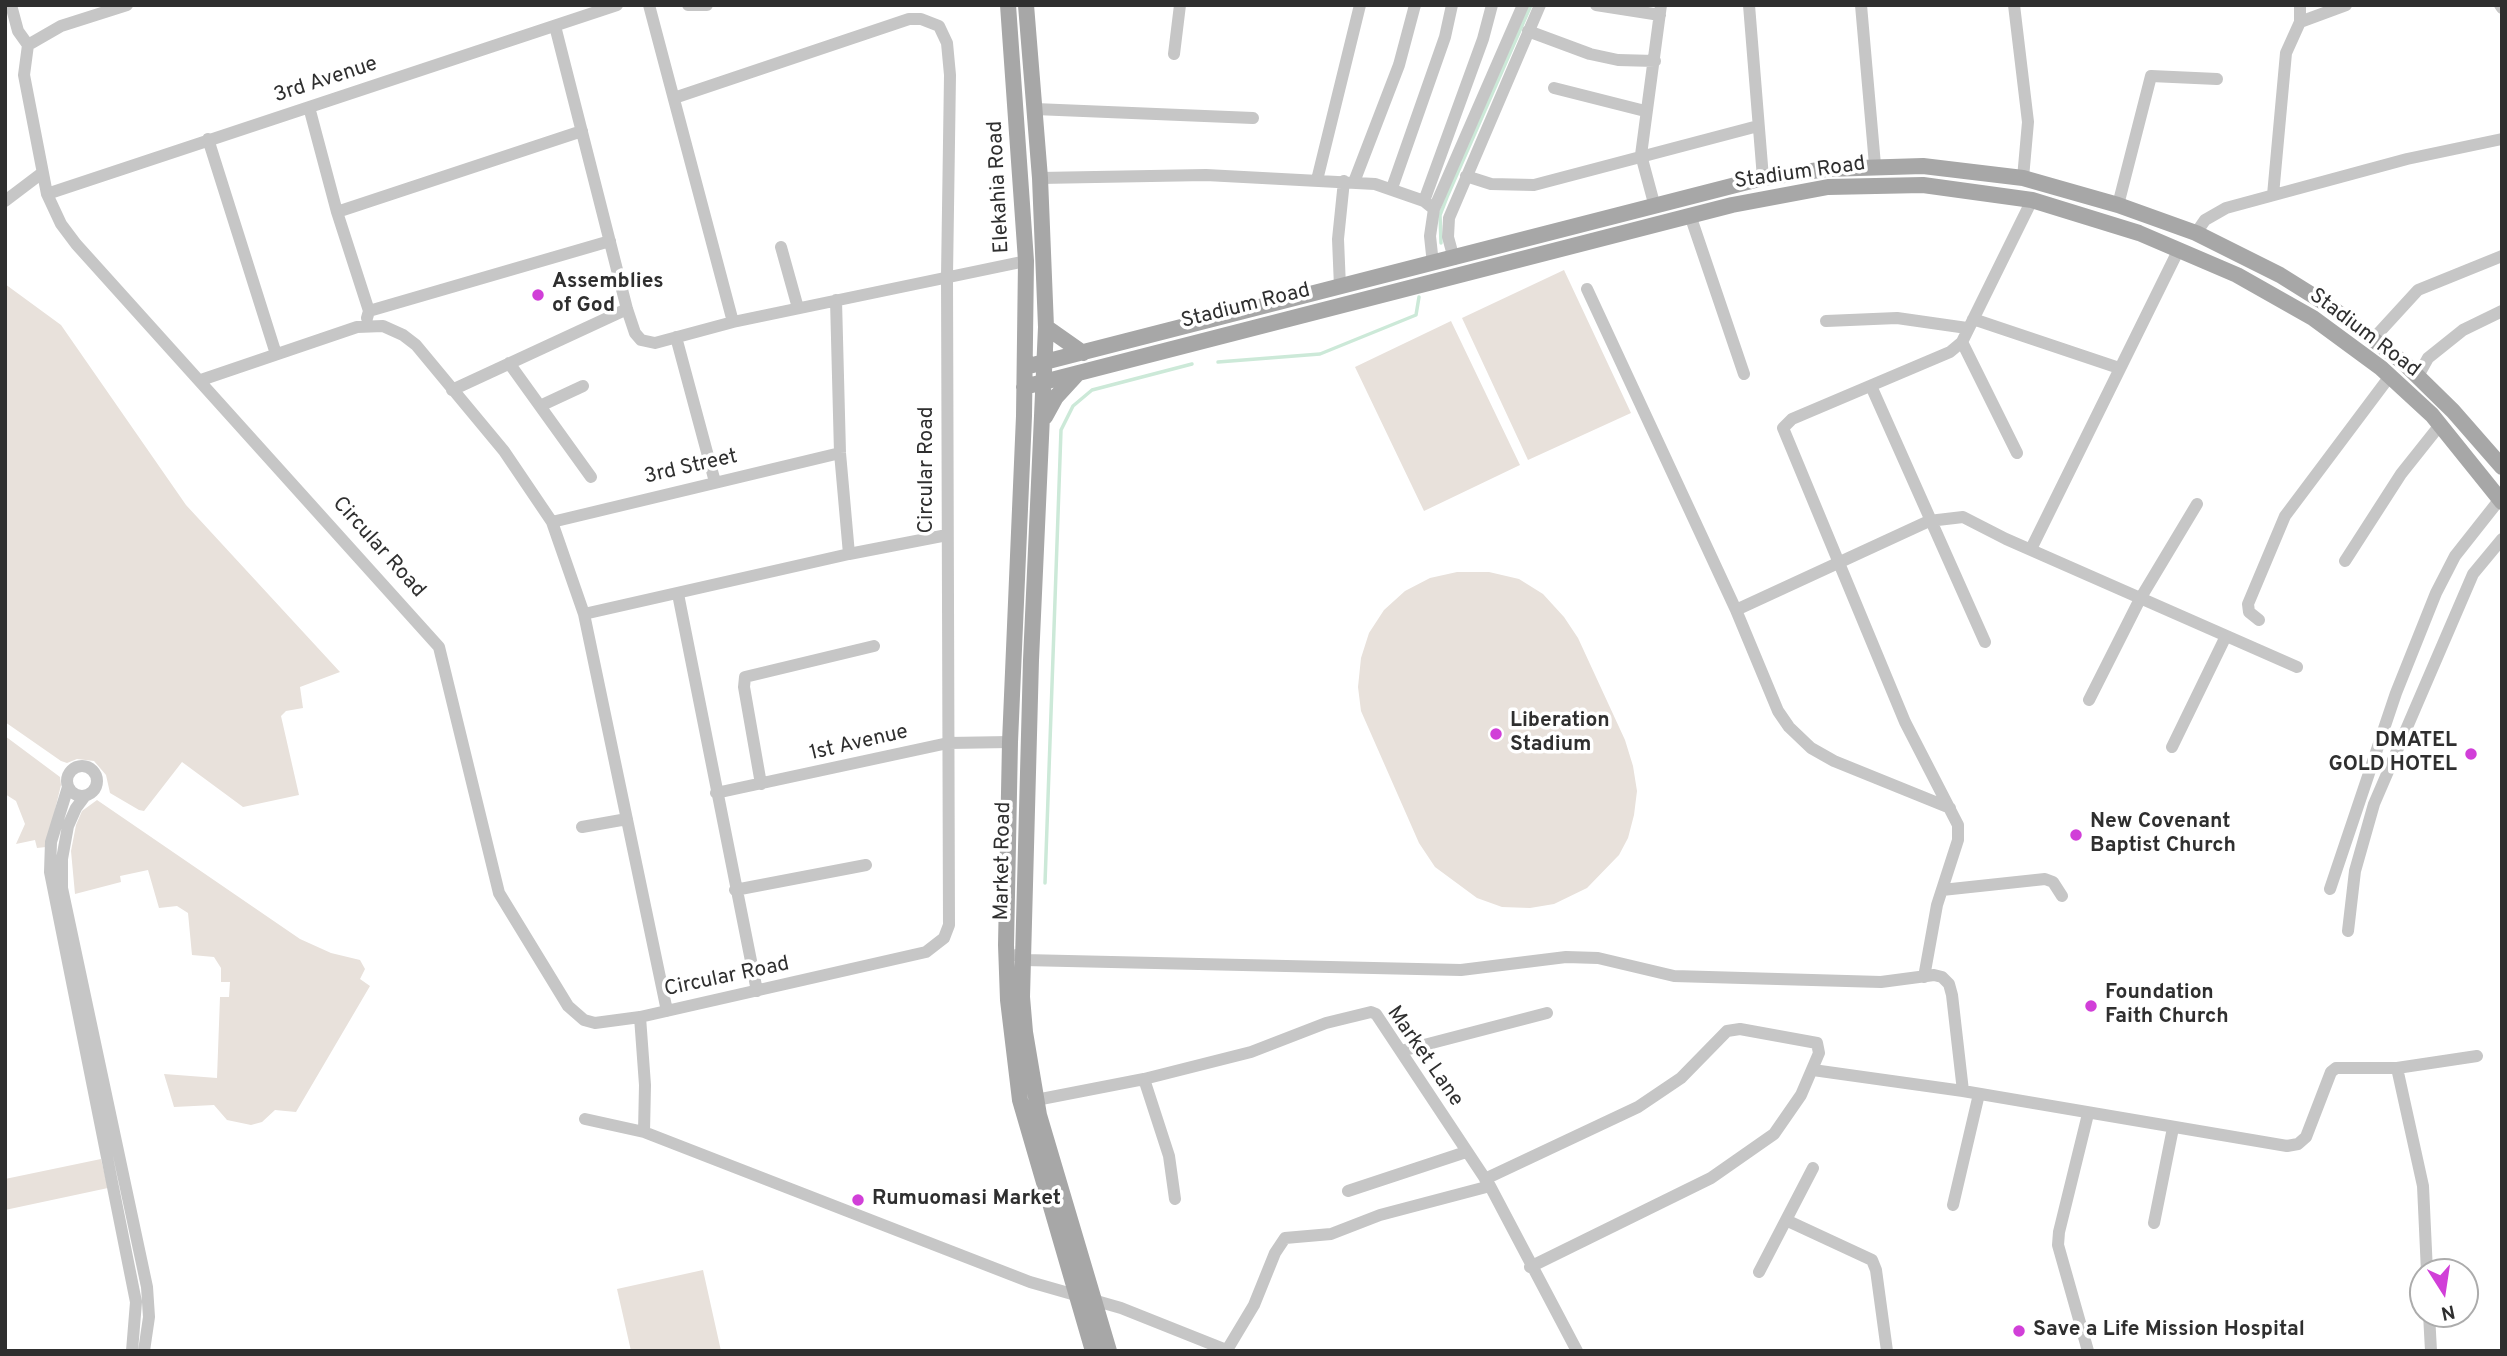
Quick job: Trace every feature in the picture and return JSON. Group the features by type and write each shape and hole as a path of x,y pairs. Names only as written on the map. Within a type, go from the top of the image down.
{"main road":[{"name":"Elekahia Road","path":"1008,5 1026,261 1025,367"},
{"name":"Elekahia Road","path":"1026,5 1040,178 1046,362"},
{"name":"Stadium Road","path":"1025,367 1763,178 1875,165 1964,169 2023,178 2118,205 2196,233 2280,275 2374,338 2418,376 2454,411 2502,467"},
{"path":"1960,188 1964,169"},
{"name":"Stadium Road","path":"1024,387 1690,215 1787,193 1880,184 1960,188 2032,200 2103,220 2179,249 2236,275 2313,318 2390,376 2440,425 2501,500"},
{"path":"1046,327 1083,353"},
{"name":"Market Road","path":"1046,362 1031,660 1024,960 1025,1032 1036,1100 1075,1238 1097,1301 1109,1351"},
{"name":"Market Road","path":"1025,367 1010,742 1006,945 1011,1034 1020,1100 1093,1351"},
{"path":"1044,419 1056,397 1079,373"}],"street":[{"path":"11,5 18,31 28,45 61,26 127,5"},
{"name":"3rd Avenue","path":"47,194 617,5"},
{"path":"649,5 733,322"},
{"path":"688,5 707,5"},
{"path":"1174,54 1180,5"},
{"path":"1317,180 1360,5"},
{"path":"1339,287 1338,239 1349,182 1399,65 1415,5"},
{"path":"1392,188 1445,37 1452,5"},
{"path":"1433,264 1429,205 1492,5"},
{"path":"1429,205 1523,5"},
{"path":"1454,258 1447,226 1540,5"},
{"path":"1596,5 1661,10 1641,155 1655,207"},
{"path":"1749,5 1763,178"},
{"path":"1861,5 1875,165"},
{"path":"2014,5 2028,122 2023,178"},
{"path":"2273,195 2286,53 2300,22 2300,5"},
{"path":"2300,22 2346,5"},
{"name":"Circular Road","path":"28,45 24,75 42,173 47,194 61,224 76,244 439,647 499,894 568,1006 584,1020 595,1023 640,1017 926,953 944,938 949,925 947,276 950,62 947,43 939,26 921,19 909,19 674,98"},
{"path":"555,26 627,309 635,333 641,340 655,343 733,322 1026,261"},
{"path":"1528,31 1590,54 1618,60 1655,61"},
{"path":"2118,205 2136,142 2147,80 2158,75 2217,79"},
{"path":"1554,88 1645,111"},
{"path":"309,107 337,212 369,311 366,325"},
{"path":"1035,109 1253,118"},
{"path":"1466,176 1492,184 1534,185 1758,126"},
{"path":"337,212 582,131"},
{"path":"208,139 276,354"},
{"path":"2196,233 2213,214 2273,195 2407,159 2502,139"},
{"path":"5,201 42,173"},
{"path":"1040,178 1206,175 1349,182 1392,188 1429,205"},
{"path":"1924,977 1942,890 1959,834 1950,808 1905,722 1783,428 1792,419 1950,352 1962,342 2032,200"},
{"path":"1690,215 1744,374"},
{"path":"369,311 610,242"},
{"path":"781,247 798,308"},
{"path":"2031,549 2179,249"},
{"path":"2374,338 2418,290 2502,256"},
{"path":"1587,289 1736,610 1778,711 1798,738 1834,761 1950,808"},
{"path":"835,300 840,453 849,554"},
{"path":"452,390 627,309"},
{"path":"2418,376 2428,358 2463,330 2502,312"},
{"path":"1826,321 1897,318 1970,324 2119,368"},
{"path":"201,380 366,325 383,326 403,335 416,345 504,451 552,522 584,614 667,1011"},
{"path":"676,337 715,482"},
{"path":"1962,342 2017,453"},
{"path":"509,363 591,477"},
{"path":"2259,620 2249,612 2248,604 2285,516 2390,376"},
{"path":"540,406 583,386"},
{"path":"1871,386 1928,521 1985,642"},
{"path":"2345,561 2401,474 2440,425"},
{"name":"3rd Street","path":"552,522 840,453"},
{"path":"2330,889 2396,693 2436,593 2455,556 2501,500"},
{"path":"2089,700 2140,599 2197,504"},
{"path":"1736,610 1928,521 1962,517 2297,667"},
{"path":"584,614 849,554 947,536"},
{"path":"2348,931 2355,871 2374,804 2473,574 2502,539"},
{"path":"678,594 757,991"},
{"path":"2172,747 2226,636"},
{"path":"761,784 744,687 745,677 874,646"},
{"name":"1st Avenue","path":"716,793 948,743 1010,742"},
{"path":"86,796 77,796 68,787 66,782 72,770 88,767 95,772 97,784 93,792 76,808 68,826 62,859 62,888 147,1287 149,1317 144,1351"},
{"path":"68,787 51,842 50,872 136,1302 132,1351"},
{"path":"582,827 627,819"},
{"path":"735,890 866,865"},
{"path":"1942,890 2045,879 2053,882 2062,896"},
{"path":"1006,945 1024,960 1461,970 1566,957 1598,958 1674,976 1881,982 1942,977 1948,984 1963,1091"},
{"name":"Market Lane","path":"1036,1100 1144,1079 1251,1052 1326,1023 1368,1012 1376,1014 1488,1182 1530,1267 1577,1351"},
{"path":"1401,1051 1547,1013"},
{"path":"640,1017 645,1085 644,1132"},
{"path":"585,1119 644,1132 1030,1282 1097,1301 1228,1350 1254,1305 1275,1253 1285,1238 1331,1234 1380,1215 1488,1182 1638,1107 1681,1078 1722,1036 1734,1029 1817,1043 1819,1053 1813,1070 1787,1119 1752,1150 1711,1178 1530,1267"},
{"path":"1813,1070 1963,1091 2287,1146 2298,1144 2306,1137 2331,1072 2336,1068 2397,1068 2477,1056"},
{"path":"2397,1068 2423,1185 2426,1258"},
{"path":"1144,1079 1169,1156 1175,1199"},
{"path":"1953,1205 1979,1094"},
{"path":"2088,1114 2058,1245 2088,1351"},
{"path":"2154,1223 2173,1128"},
{"path":"1348,1191 1466,1152"},
{"path":"1759,1272 1813,1168"},
{"path":"1788,1220 1871,1260 1876,1270 1887,1351"},
{"path":"2430,1328 2431,1351"}],"shaded area":[{"path":"1564,270 1631,413 1528,460 1462,318"},
{"path":"5,284 61,325 186,505 340,672 300,687 303,708 286,711 281,716 299,795 243,807 182,762 144,811 139,810 110,793 106,775 94,761 61,761 5,722"},
{"path":"1451,321 1520,465 1424,511 1355,367"},
{"path":"1457,572 1489,572 1519,579 1543,594 1564,617 1578,638 1625,740 1633,766 1637,791 1634,815 1628,838 1619,855 1587,888 1554,904 1530,908 1502,907 1477,898 1435,867 1419,843 1361,711 1358,687 1361,658 1369,633 1384,610 1405,591 1430,578"},
{"path":"5,736 60,777 61,785 46,847 37,848 35,840 16,844 25,824 16,801 5,794"},
{"path":"97,800 300,939 331,953 360,960 365,969 360,979 370,986 296,1112 275,1110 262,1122 251,1125 227,1120 214,1105 174,1107 164,1074 217,1078 220,997 229,997 230,982 221,982 221,968 214,957 192,955 188,913 177,906 159,908 148,870 120,876 121,882 75,894 71,851 76,825 82,811"},
{"path":"101,1159 108,1188 5,1210 5,1179"},
{"path":"703,1270 721,1351 631,1351 617,1289"}],"waterway":[{"path":"1441,243 1440,215 1531,5"},
{"path":"1218,362 1320,354 1416,315 1419,297"},
{"path":"1045,883 1061,430 1073,406 1092,390 1192,364"}],"place":[{"name":"Assemblies of God","path":"538,295"},
{"name":"Liberation Stadium","path":"1496,734"},
{"name":"DMATEL GOLD HOTEL","path":"2471,754"},
{"name":"New Covenant Baptist Church","path":"2076,835"},
{"name":"Foundation Faith Church","path":"2091,1006"},
{"name":"Rumuomasi Market","path":"858,1200"},
{"name":"Save a Life Mission Hospital","path":"2019,1331"}]}
